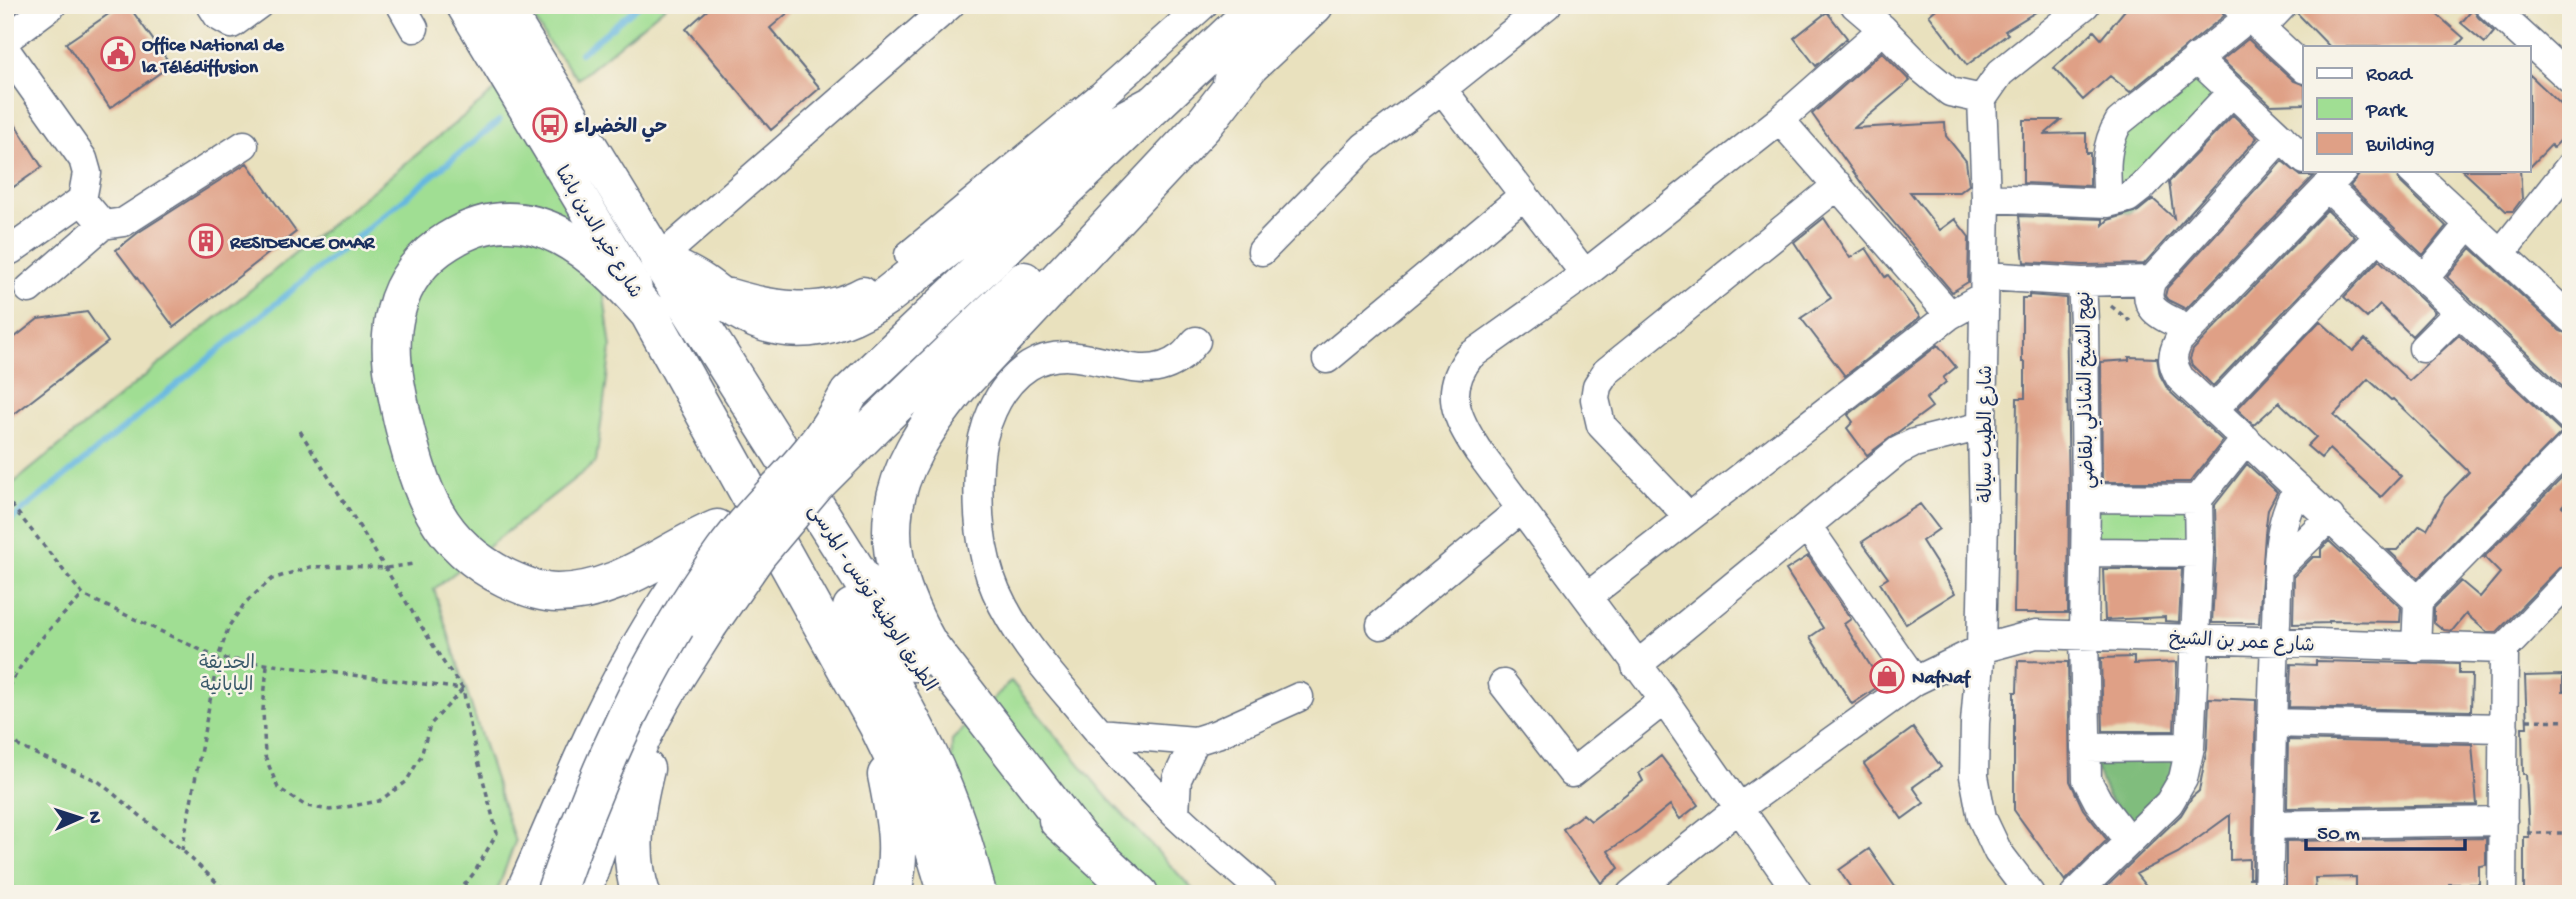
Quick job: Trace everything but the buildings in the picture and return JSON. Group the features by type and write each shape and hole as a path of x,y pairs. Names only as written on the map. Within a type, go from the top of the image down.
{"highway":[{"path":"524,894 590,744 624,678 660,614 724,522 849,394 1260,5"},
{"path":"582,894 614,797 662,699 758,553 815,485 877,423 1314,5"},
{"path":"1078,838 928,644 916,623 897,574 891,529 893,505 908,459 940,410 1205,123 1250,65"},
{"path":"659,259 700,282 737,309 774,325 803,328 833,324 862,311 889,294 1069,152 1153,105"},
{"path":"724,522 606,586 580,592 553,593 521,584 491,570 464,550 436,515 425,496 413,465 392,368 391,339 396,311 406,284 428,254 461,233 497,222 535,225 571,240 604,264 649,313 878,725 929,831 948,894"},
{"name":"الطريق الوطنية تونس - المرسى","path":"659,259 894,635 926,679 996,762 1139,894"},
{"path":"555,894 574,839 618,731 662,647 724,551 811,452 849,394"},
{"path":"802,486 839,581 948,800 977,894"},
{"path":"641,894 633,858 633,833 662,699"},
{"path":"878,725 898,833 898,866 892,894"},
{"path":"929,831 931,894"}],"main road":[{"name":"شارع خير الدين باشا","path":"464,5 649,313"},
{"name":"شارع خير الدين باشا","path":"503,5 659,259"}],"street":[{"path":"5,40 52,5"},
{"path":"211,5 218,16 232,24 258,5"},
{"path":"659,259 950,5"},
{"path":"700,282 743,297 787,305 828,304 861,292 1091,104 1203,5"},
{"path":"1262,251 1364,147 1547,5"},
{"path":"1855,5 1950,92 1983,99 2000,73 2079,7"},
{"path":"2108,203 2106,153 2110,136 2119,122 2249,17 2283,5"},
{"path":"2489,5 2571,80"},
{"path":"2249,17 2303,67"},
{"path":"1799,894 1664,700 1478,451 1458,416 1455,393 1458,372 1471,356 1585,274 1780,120 1883,29"},
{"path":"5,49 83,159 87,173 82,200 11,250"},
{"path":"2196,58 2303,158"},
{"path":"1442,89 1585,274"},
{"path":"1986,198 2108,203 2128,198 2142,187 2232,92"},
{"name":"شارع الطيب سيالة","path":"1983,99 1986,198 1981,649 1974,776 1982,818 1998,852 2030,894"},
{"path":"1780,120 1950,315"},
{"path":"2190,329 2157,313 2151,307 2148,299 2152,280 2281,138"},
{"path":"29,289 103,225 124,222 244,145"},
{"path":"2501,253 2571,166"},
{"path":"2414,172 2571,319"},
{"path":"2418,601 2180,378 2173,366 2173,352 2179,340 2329,178 2379,236 2571,418"},
{"path":"1688,516 1601,425 1595,399 1597,386 1606,372 1838,185"},
{"path":"1327,359 1524,195"},
{"path":"82,200 103,225"},
{"path":"2424,279 2469,224"},
{"path":"2214,409 2379,236"},
{"path":"1588,596 1985,286 2082,286 2152,280"},
{"name":"نهج الشيخ الشاذلي بلقاضي","path":"2082,286 2087,780 2098,801 2128,840"},
{"path":"2423,348 2459,312"},
{"path":"1196,341 1181,357 1165,366 1139,369 1069,354 1028,366 1010,384 989,414 980,446 977,495 981,539 996,590 1024,644 1099,733 1175,814 1265,894"},
{"path":"1636,666 1898,451 1914,443 1982,426"},
{"path":"2075,894 2169,803 2183,779 2190,747 2199,553 2197,499 2246,439"},
{"path":"2416,648 2418,601 2571,445"},
{"path":"2268,894 2278,567 2284,517 2288,502 2298,488"},
{"name":"نهج الشيخ الشاذلي بلقاضي","path":"2086,498 2197,499"},
{"path":"1381,625 1521,509"},
{"path":"2278,567 2330,517"},
{"path":"1807,526 1915,681"},
{"path":"2086,552 2199,553"},
{"path":"2502,894 2504,649 2571,579"},
{"name":"شارع عمر بن الشيخ","path":"1631,894 1739,808 1915,681 1981,649 2036,634 2084,634 2194,637 2275,643 2504,649"},
{"path":"1503,684 1572,773 1664,700"},
{"path":"1099,733 1195,741 1217,734 1298,697"},
{"path":"2272,723 2504,724"},
{"path":"1175,814 1178,779 1195,741"},
{"path":"2085,748 2190,747"},
{"path":"2270,825 2503,827"}],"path":[{"path":"2082,286 2133,322"},
{"path":"300,431 463,690 497,833 474,873 457,894"},
{"path":"5,497 83,595 218,658 463,690"},
{"path":"182,850 218,658 229,626 245,603 272,579 310,568 386,568 413,564"},
{"path":"5,696 15,672 43,634 83,595"},
{"path":"267,666 263,710 265,756 278,788 306,806 330,810 379,801 406,782 421,757 430,725 463,690"},
{"path":"2504,724 2571,721"},
{"path":"5,728 20,747 98,781 182,850 229,894"},
{"path":"2503,827 2571,833"}],"green space":[{"path":"526,5 667,5 578,79 548,42"},
{"path":"2194,51 2240,90 2129,213 2102,209 2098,133"},
{"name":"الحديقة اليابانية","path":"502,85 597,243 611,348 596,462 434,589 515,842 496,894 23,894 5,882 5,490"},
{"path":"2080,494 2213,494 2213,559 2080,559"},
{"path":"1011,681 1106,796 1197,894 948,894 952,740"},
{"path":"2178,748 2175,782 2136,824 2111,802 2092,752"}],"waterway":[{"path":"581,53 639,5"},
{"path":"5,525 499,121"}],"place":[{"name":"Office National de la Télédiffusion","path":"118,54"},
{"name":"حي الخضراء","path":"550,125"},
{"name":"RESIDENCE OMAR","path":"206,241"},
{"name":"NafNaf","path":"1887,676"}]}
